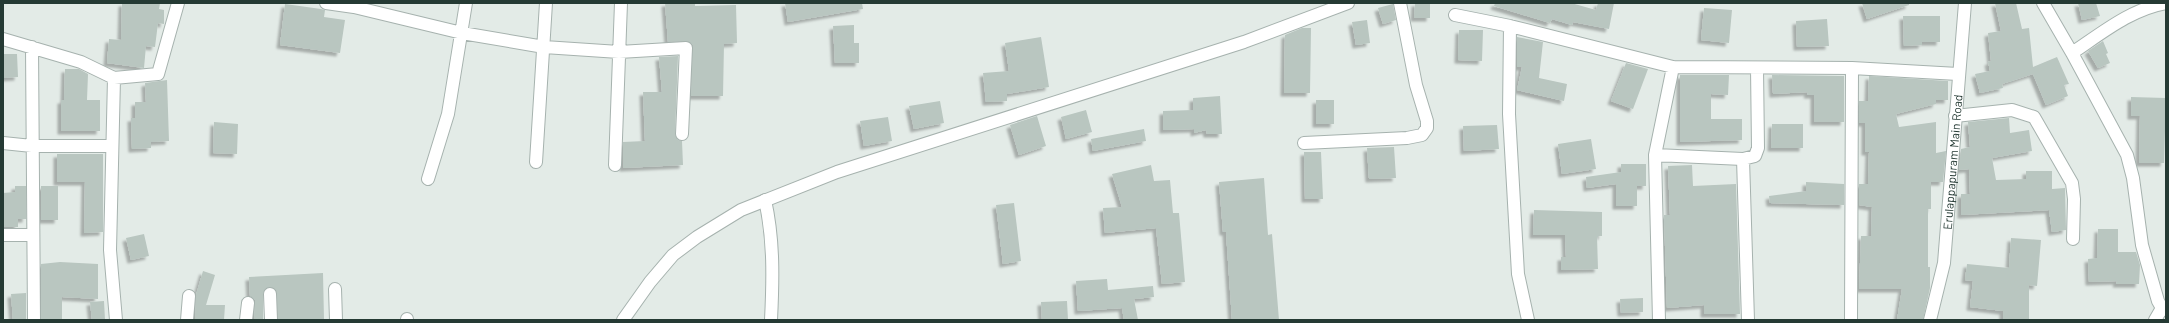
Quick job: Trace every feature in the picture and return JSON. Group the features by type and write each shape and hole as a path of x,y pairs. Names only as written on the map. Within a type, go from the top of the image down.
{"street":[{"path":"3,39 81,62 114,78 158,74 178,3"},
{"path":"326,3 354,7 462,33 544,47 619,52 686,48 682,134"},
{"path":"428,179 448,114 466,3"},
{"path":"536,162 546,3"},
{"path":"615,165 621,3"},
{"path":"623,320 650,282 674,255 697,237 740,210 837,172 1244,42 1348,3"},
{"path":"1304,143 1407,138 1421,136 1425,131 1426,118 1416,85 1400,3"},
{"name":"Erulappapuram Main Road","path":"1930,320 1944,263 1958,74 1965,3"},
{"path":"2043,3 2127,155 2133,178 2142,244 2158,301 2164,309 2155,320"},
{"path":"2072,53 2143,8 2166,3"},
{"path":"1455,15 1510,26 1673,67 1852,68 1958,74"},
{"path":"1510,26 1509,114 1518,274 1528,320"},
{"path":"32,47 32,235 34,320"},
{"path":"1659,320 1655,155 1673,67"},
{"path":"1655,155 1744,159 1753,158 1758,153 1757,68"},
{"path":"1851,320 1852,68"},
{"path":"114,78 110,250 116,320"},
{"path":"1955,116 2012,110 2034,117 2072,183 2074,199 2073,239"},
{"path":"3,143 32,146 112,146"},
{"path":"1744,159 1748,320"},
{"path":"765,200 772,253 771,320"},
{"path":"3,235 32,235"},
{"path":"335,289 336,320"},
{"path":"270,294 270,320"},
{"path":"187,320 189,296"},
{"path":"246,320 248,303"}],"building":[{"path":"122,3 160,3 159,9 164,10 164,24 158,23 155,47 146,46 144,68 107,63 109,39 121,40"},
{"path":"665,3 695,3 695,6 736,5 737,43 724,44 723,96 691,96 693,45 686,41 668,42"},
{"path":"785,3 862,3 863,9 788,22"},
{"path":"1415,3 1430,3 1430,18 1414,18"},
{"path":"1495,3 1571,3 1596,10 1598,3 1614,3 1609,29 1573,22 1572,25 1552,19 1550,23 1494,6"},
{"path":"1862,3 1909,3 1909,5 1867,19"},
{"path":"1995,3 2016,3 2022,29 2029,28 2033,67 2057,57 2069,84 2064,85 2068,96 2046,105 2033,74 2002,84 2003,88 1980,93 1975,74 1990,71 1988,62 1991,61 1988,33 2001,31"},
{"path":"2078,3 2096,3 2100,16 2082,20"},
{"path":"285,4 325,10 324,17 345,20 340,53 280,45"},
{"path":"1393,4 1396,20 1383,24 1378,8"},
{"path":"1704,8 1732,10 1729,43 1701,40"},
{"path":"1903,16 1940,16 1940,42 1922,42 1922,45 1904,46"},
{"path":"1827,19 1829,46 1797,47 1796,21"},
{"path":"1367,20 1370,43 1356,45 1352,22"},
{"path":"854,25 854,43 859,43 859,63 835,63 833,26"},
{"path":"1302,28 1311,28 1310,93 1284,93 1285,35"},
{"path":"1459,30 1483,30 1482,61 1458,60"},
{"path":"1041,37 1049,87 1007,94 1007,101 986,102 983,73 1009,71 1005,43"},
{"path":"1517,37 1543,42 1539,78 1567,84 1564,101 1517,90 1522,67 1517,67"},
{"path":"2103,41 2110,63 2098,68 2088,51"},
{"path":"3,54 17,54 18,77 3,78"},
{"path":"678,56 675,134 678,140 682,141 683,165 623,168 623,142 645,141 643,92 662,92 659,57"},
{"path":"1626,63 1648,69 1633,109 1611,101"},
{"path":"65,69 79,69 88,74 87,100 100,100 100,131 61,131 61,100 64,100"},
{"path":"1680,75 1729,75 1728,95 1711,94 1711,119 1742,119 1742,140 1680,142"},
{"path":"1772,75 1844,76 1844,122 1814,122 1814,95 1807,95 1808,92 1773,94"},
{"path":"1869,76 1948,81 1948,100 1936,100 1936,104 1896,114 1899,127 1936,122 1936,153 1946,151 1943,182 1931,182 1931,209 1928,209 1928,267 1930,267 1930,288 1923,320 1897,320 1902,289 1859,289 1861,236 1871,236 1872,207 1859,205 1859,184 1868,184 1869,152 1865,152 1865,123 1859,123 1859,101 1868,101"},
{"path":"167,80 169,141 151,142 151,148 132,149 131,118 135,118 135,102 146,102 145,83"},
{"path":"1220,96 1222,134 1207,134 1206,130 1194,133 1194,129 1163,130 1163,111 1193,110 1193,98"},
{"path":"2131,97 2166,98 2164,163 2139,163 2140,116 2131,116"},
{"path":"1316,100 1334,100 1334,124 1316,124"},
{"path":"940,101 944,123 914,129 909,106"},
{"path":"1086,110 1092,132 1066,139 1061,117"},
{"path":"1037,116 1046,146 1019,155 1010,125"},
{"path":"888,117 892,141 864,146 860,121"},
{"path":"2009,118 2010,133 2029,130 2032,151 1992,158 1996,180 2026,179 2026,171 2052,171 2052,189 2065,188 2066,230 2052,232 2049,210 1961,215 1961,194 1970,194 1969,169 1959,170 1961,149 1970,147 1968,122"},
{"path":"214,122 238,124 237,154 213,153"},
{"path":"1772,124 1803,124 1803,148 1771,148"},
{"path":"1497,125 1499,149 1464,151 1463,126"},
{"path":"1144,129 1146,141 1093,151 1091,139"},
{"path":"1591,139 1596,169 1562,174 1558,144"},
{"path":"1394,147 1396,178 1369,179 1367,148"},
{"path":"1304,152 1321,152 1323,199 1305,199"},
{"path":"57,154 103,154 103,232 84,233 85,182 57,182"},
{"path":"1621,164 1646,164 1646,186 1637,186 1637,206 1616,206 1616,184 1587,188 1586,177 1621,172"},
{"path":"1151,165 1154,181 1170,180 1173,213 1179,213 1185,282 1162,284 1156,228 1105,233 1103,208 1122,207 1112,174"},
{"path":"1692,165 1693,186 1736,184 1740,314 1704,314 1704,305 1667,308 1664,215 1670,215 1668,166"},
{"path":"1264,178 1268,235 1272,234 1279,320 1232,320 1226,232 1223,232 1219,182"},
{"path":"1806,182 1844,184 1844,205 1770,203 1769,196 1806,191"},
{"path":"15,186 26,186 26,219 18,219 18,227 3,227 3,193 15,192"},
{"path":"41,186 58,186 58,220 41,220"},
{"path":"1014,203 1021,261 1003,264 996,205"},
{"path":"1534,210 1602,212 1602,236 1597,236 1598,269 1561,270 1561,257 1566,257 1565,235 1533,235"},
{"path":"2098,229 2118,229 2118,252 2136,252 2140,265 2139,284 2116,284 2117,281 2089,282 2088,259 2097,258"},
{"path":"144,234 149,256 131,260 126,238"},
{"path":"2011,238 2041,240 2037,286 2029,285 2029,319 2003,319 2003,311 1970,307 1973,281 1965,280 1967,264 2009,268"},
{"path":"60,262 98,264 98,299 62,297 62,320 41,320 41,264"},
{"path":"203,271 215,275 206,305 225,305 224,320 195,320 196,295"},
{"path":"323,273 324,320 278,320 277,293 276,290 270,287 266,288 263,294 263,320 254,320 255,300 250,296 249,277"},
{"path":"1107,279 1108,290 1153,286 1154,297 1134,299 1138,320 1124,320 1122,308 1078,311 1076,281"},
{"path":"26,293 26,320 13,320 11,294"},
{"path":"1643,298 1643,312 1621,313 1620,299"},
{"path":"104,301 105,320 92,320 90,302"},
{"path":"1067,301 1068,320 1042,320 1041,302"}]}
